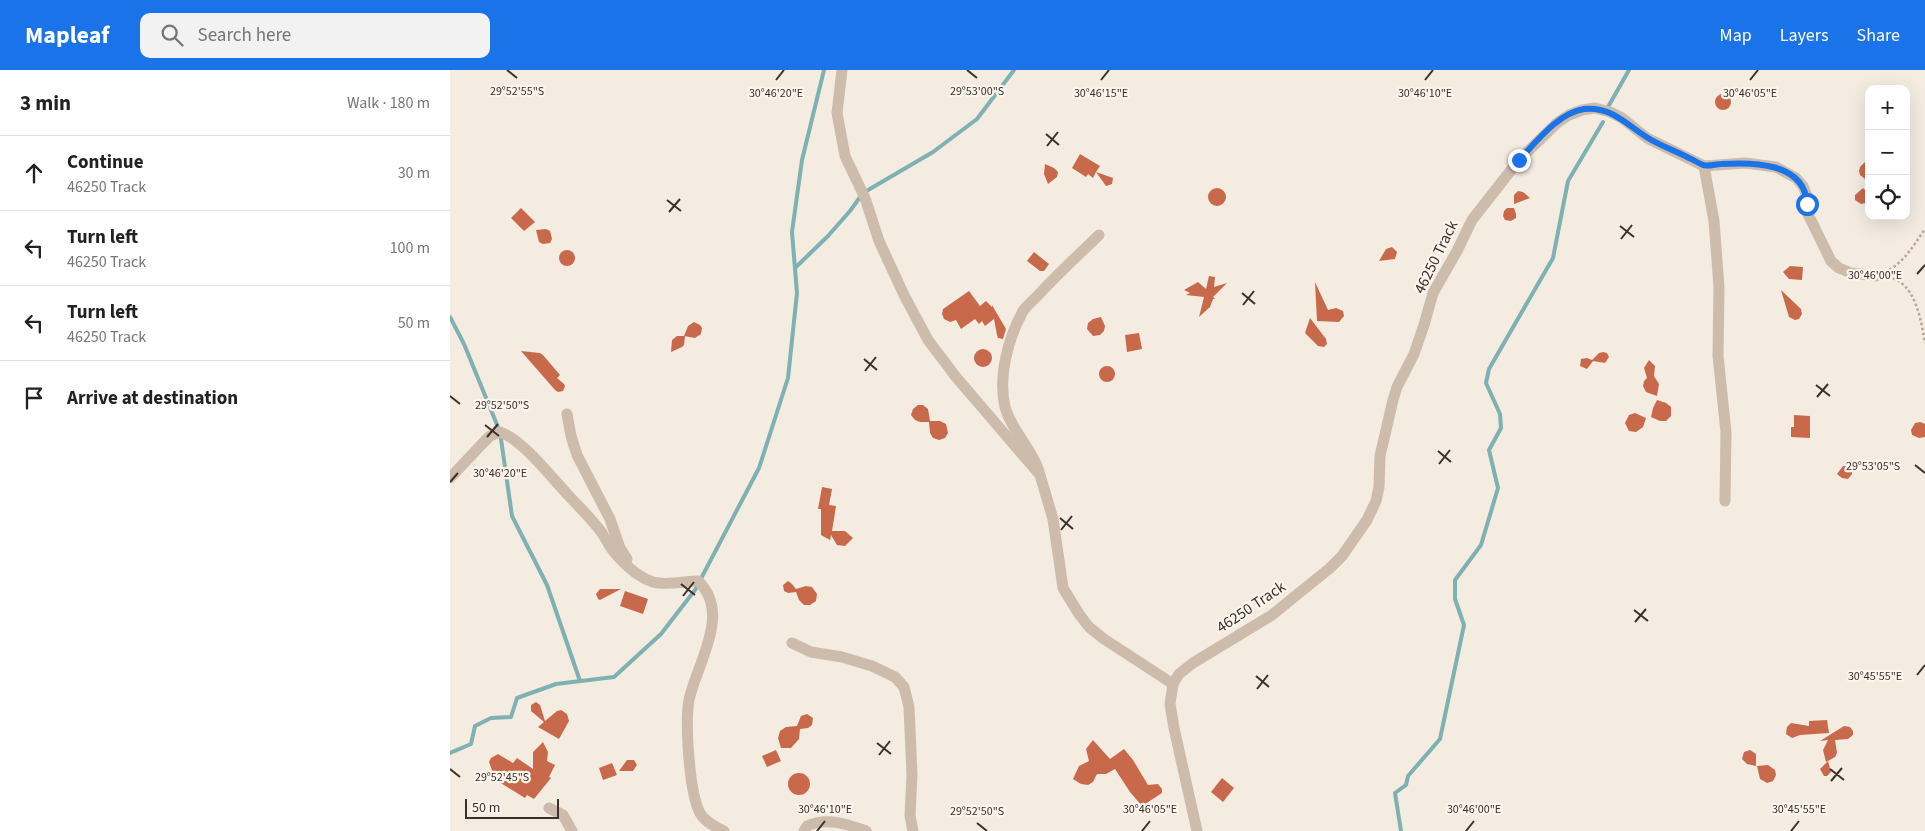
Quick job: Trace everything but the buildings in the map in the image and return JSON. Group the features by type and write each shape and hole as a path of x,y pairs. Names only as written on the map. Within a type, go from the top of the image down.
{"street":[{"path":"842,70 837,112 845,156 865,198 879,241 904,295 928,340 956,377 1040,475"},
{"name":"46250 Track","path":"1173,684 1179,674 1193,663 1272,615 1330,568 1342,556 1367,520 1376,502 1379,487 1380,456 1393,400 1397,387 1414,354 1433,293 1472,220 1539,138 1569,115 1595,108 1622,118 1647,138 1704,166"},
{"path":"1725,501 1726,432 1718,356 1719,287 1714,221 1704,166 1745,163 1776,166 1787,172 1803,186 1807,196 1808,212 1831,261 1839,268 1850,273 1876,276"},
{"path":"1099,235 1024,310 1012,337 1002,386 1006,408 1013,426 1035,458 1053,519 1063,588 1089,627 1104,639 1173,684 1170,704 1197,831"},
{"path":"567,414 577,455 610,519 620,548 634,571"},
{"path":"450,478 490,436 500,432 509,435 541,465 589,517 603,534 614,552 634,571 642,577 655,582 698,581 708,590 712,602 712,622 707,648 689,700 687,722 688,746 695,801 700,814 711,825 724,831"},
{"path":"792,643 811,652 842,657 872,666 895,677 904,687 909,707 912,774 910,816 913,831"},
{"path":"549,808 563,815 572,831"},
{"path":"804,831 807,826 824,821 849,825 866,831"}],"path":[{"path":"1876,276 1896,266 1907,255 1925,229"},
{"path":"1876,276 1894,278 1906,287 1915,302 1925,344"}],"waterway":[{"path":"450,753 471,744 475,726 491,718 511,717 517,698 556,684 614,677 661,634 695,590 759,468 788,378 797,293 792,232 802,160 824,70"},
{"path":"795,268 828,236 863,193 933,152 977,119 1014,70"},
{"path":"1608,107 1629,70"},
{"path":"1401,831 1395,793 1406,785 1408,776 1440,739 1464,625 1455,599 1455,580 1481,545 1498,488 1489,450 1501,428 1500,414 1486,383 1489,369 1553,258 1568,181 1603,122"},
{"path":"450,317 464,344 500,432 512,516 547,585 580,681"}],"route":[{"path":"1519,160 1539,138 1557,123 1569,115 1595,108 1622,118 1647,138 1704,166 1745,163 1776,166 1796,178 1803,186 1807,196 1807,204"}]}
